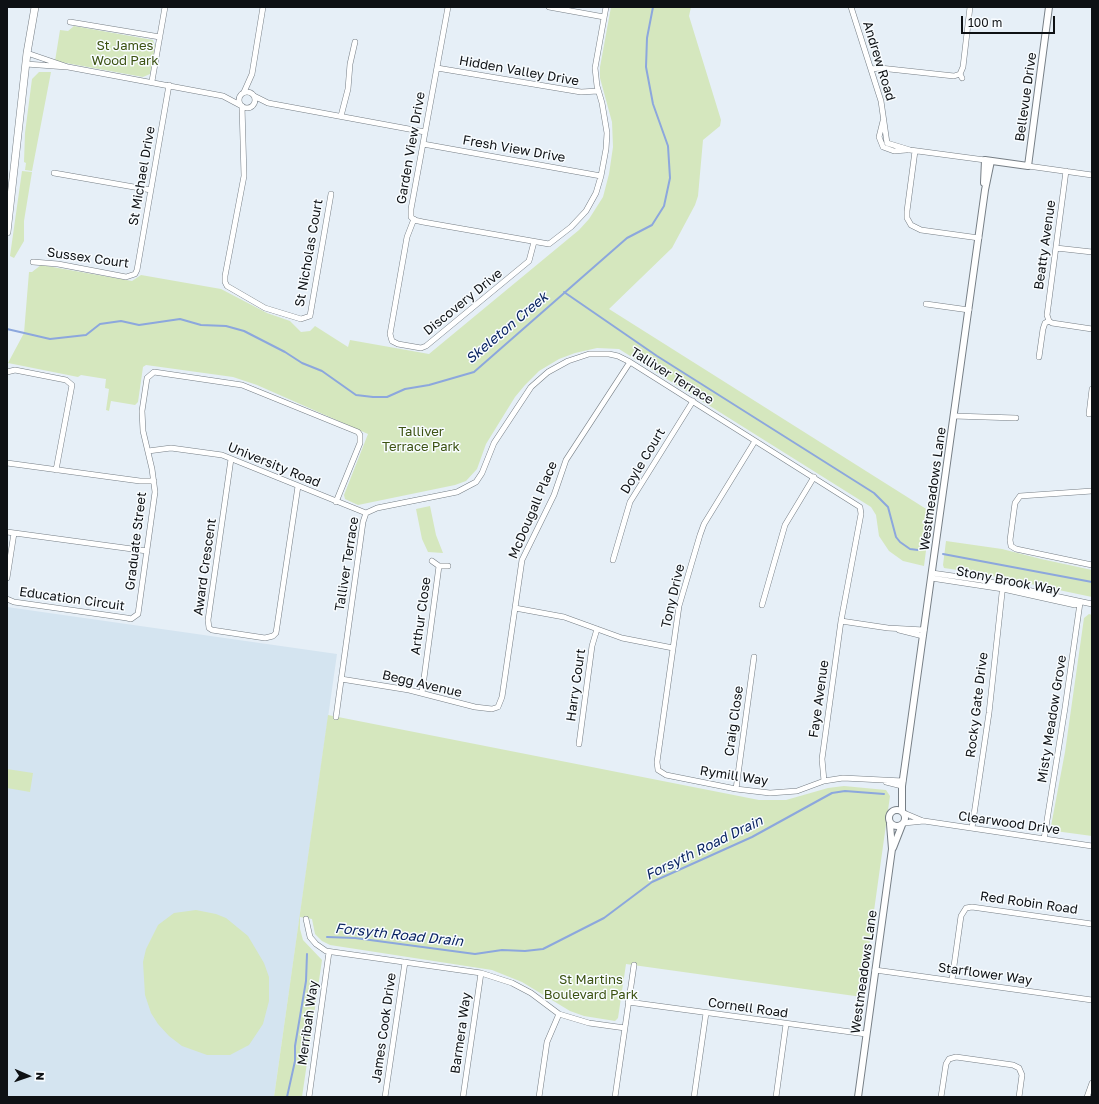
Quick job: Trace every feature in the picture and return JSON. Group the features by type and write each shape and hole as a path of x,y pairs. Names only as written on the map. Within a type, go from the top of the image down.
{"main road":[{"path":"7,232 27,53 35,7"}],"street":[{"path":"152,82 165,7"},
{"path":"243,122 245,114 255,100 253,95 252,74 263,7"},
{"name":"Garden View Drive","path":"448,7 411,209 411,216 414,219 534,242 549,243 571,227 592,200 601,176 607,134 602,103 598,91 596,64 606,7"},
{"path":"549,7 604,17"},
{"name":"Andrew Road","path":"851,7 881,101 885,145 915,151"},
{"path":"871,69 880,68 961,76 970,7"},
{"name":"Bellevue Drive","path":"1028,166 1049,7"},
{"path":"70,22 160,37"},
{"path":"341,116 348,89 350,64 355,42"},
{"path":"27,53 68,67 223,96 241,106 251,107 268,103"},
{"path":"26,64 68,67"},
{"name":"Hidden Valley Drive","path":"437,68 581,92 598,91"},
{"path":"243,122 241,106 238,98 243,92 252,74"},
{"name":"St Michael Drive","path":"137,270 169,85"},
{"path":"223,96 243,92 253,95 268,103 425,132"},
{"name":"St Nicholas Court","path":"243,122 244,176 225,282 227,286 265,308 301,319 309,317 331,194"},
{"name":"Fresh View Drive","path":"423,144 601,176"},
{"path":"978,238 921,230 911,225 907,218 907,210 915,151 1092,175"},
{"name":"Westmeadows Lane","path":"903,812 902,786 969,310 988,161"},
{"name":"Beatty Avenue","path":"1039,357 1043,329 1045,323 1049,321 1047,312 1066,171"},
{"path":"54,173 151,190"},
{"name":"Discovery Drive","path":"414,219 407,237 390,334 393,342 398,344 419,348 426,346 529,261 534,242"},
{"path":"1056,248 1092,252"},
{"name":"Sussex Court","path":"33,262 58,264 126,277 133,275 137,270"},
{"path":"926,304 969,310"},
{"path":"1049,321 1056,324 1092,329"},
{"name":"Talliver Terrace","path":"336,717 363,522 366,513 377,508 457,492 476,482 482,473 494,443 531,387 548,372 568,361 589,354 609,354 618,356 630,362 814,477 856,504 861,509 841,621"},
{"name":"McDougall Place","path":"498,707 502,697 522,560 554,495 566,460 630,362"},
{"path":"7,372 15,370 66,380 72,385 56,470"},
{"name":"Graduate Street","path":"135,617 139,610 154,502 154,481 142,417 146,381 150,374 158,372 242,385 358,432 360,435 360,443 336,502"},
{"path":"1088,414 1092,389"},
{"name":"Doyle Court","path":"613,560 630,502 693,401"},
{"path":"954,416 1016,418"},
{"name":"Tony Drive","path":"658,770 657,762 679,606 700,534 704,524 756,441"},
{"name":"University Road","path":"148,451 171,448 218,454 366,513"},
{"name":"Award Crescent","path":"231,459 208,620 209,628 212,630 265,638 273,636 276,633 298,486"},
{"path":"7,463 140,481 154,481"},
{"path":"762,605 785,525 814,477"},
{"path":"1092,491 1020,496 1015,503 1010,540 1011,546 1016,549 1092,565"},
{"path":"7,532 147,551"},
{"name":"Education Circuit","path":"7,578 14,533"},
{"name":"Arthur Close","path":"432,561 439,566 448,566"},
{"name":"Arthur Close","path":"422,692 439,566"},
{"name":"Stony Brook Way","path":"932,576 1003,587 1080,603 1092,604"},
{"name":"Rocky Gate Drive","path":"972,828 989,713 1003,587"},
{"name":"Education Circuit","path":"7,600 127,618 135,617"},
{"name":"Misty Meadow Grove","path":"1044,839 1080,603"},
{"path":"515,608 564,617 632,640 674,648"},
{"path":"841,621 923,633"},
{"name":"Faye Avenue","path":"824,781 822,759 841,621"},
{"name":"Harry Court","path":"579,744 592,646 597,629"},
{"name":"Craig Close","path":"736,789 754,657"},
{"name":"Begg Avenue","path":"341,679 422,692 475,707 492,709 498,707"},
{"name":"Rymill Way","path":"658,770 666,775 762,793 797,791 824,781 850,778 879,780 902,786"},
{"name":"Westmeadows Lane","path":"889,815 902,786"},
{"path":"894,810 903,812 903,824 896,827 890,824 889,815 894,810"},
{"name":"Clearwood Drive","path":"903,812 924,821 1092,846"},
{"name":"Clearwood Drive","path":"903,824 924,821"},
{"name":"Westmeadows Lane","path":"858,1097 892,849 890,824"},
{"name":"Westmeadows Lane","path":"892,849 903,824"},
{"name":"Red Robin Road","path":"952,980 961,916 966,908 972,906 1092,924"},
{"path":"306,919 310,937 316,944 329,952 481,973 512,983 531,994 559,1014 588,1023 625,1028"},
{"name":"Merribah Way","path":"308,1097 329,952"},
{"name":"James Cook Drive","path":"385,1097 404,962"},
{"path":"615,1097 634,965"},
{"name":"Starflower Way","path":"875,970 1092,1000"},
{"name":"Barmera Way","path":"463,1097 481,973"},
{"name":"Cornell Road","path":"628,1002 866,1034"},
{"path":"694,1097 706,1013"},
{"path":"539,1097 547,1042 559,1014"},
{"path":"776,1097 786,1024"},
{"path":"941,1097 946,1064 949,1059 954,1057 1017,1067 1022,1072 1019,1097"},
{"path":"1087,1097 1092,1083"}],"shaded area":[{"path":"7,607 337,654 274,1097 7,1097"}],"green space":[{"name":"Talliver Terrace Park","path":"611,7 691,7 689,16 721,120 720,126 703,140 698,196 695,205 672,248 609,309 931,512 924,566 903,561 889,551 879,536 876,515 871,507 619,349 597,348 575,353 559,359 539,371 515,397 486,444 477,469 466,481 455,485 358,505 345,499 344,495 368,434 257,385 233,377 146,365 143,367 138,402 135,405 111,401 109,411 106,410 109,389 105,388 106,379 81,375 78,377 8,363 24,333 29,272 32,272 41,265 132,281 141,275 221,289 267,313 290,321 301,332 310,331 315,326 348,347 350,340 429,354 579,230 589,219 603,197 609,174 613,147 612,122 600,78 600,67"},
{"name":"St James Wood Park","path":"74,26 153,40 155,46 150,74 143,77 55,61 60,30 68,31"},
{"path":"39,72 51,72 32,171 25,170 25,133 32,79"},
{"path":"22,171 32,172 24,221 24,241 14,258 10,256"},
{"path":"430,506 436,535 443,553 428,552 422,539 416,509"},
{"path":"946,541 1002,549 1092,570 1092,597 978,573 944,568 943,565"},
{"path":"1089,614 1092,615 1092,836 1055,831 1051,826 1065,752 1084,618"},
{"name":"St Martins Boulevard Park","path":"328,715 759,800 786,800 828,788 844,786 886,790 890,796 862,997 626,964 618,1018 615,1021 584,1016 570,1011 522,982 492,970 330,945 322,941 315,934 312,919 300,917 300,929 303,940 322,960 302,1097 274,1097"},
{"path":"7,769 33,773 30,792 7,788"},
{"path":"196,910 216,914 226,918 248,936 264,963 269,977 269,1001 263,1024 249,1045 230,1055 207,1055 182,1046 169,1036 158,1024 151,1013 145,995 143,962 146,949 158,925 174,913"}],"waterway":[{"name":"Skeleton Creek","path":"7,329 50,339 86,335 100,324 121,321 139,325 180,319 201,325 226,326 244,331 285,352 302,363 322,371 356,395 373,397 387,397 405,389 429,385 474,372 627,238 652,225 664,206 670,178 668,146 653,104 646,67 647,38 653,7"},
{"path":"564,292 657,356 874,493 888,507 896,537 910,549 918,550"},
{"path":"943,554 1092,582"},
{"name":"Forsyth Road Drain","path":"327,937 355,938 475,954 502,950 525,951 543,949 604,918 652,882 752,837 832,793 845,791 884,794"},
{"name":"Forsyth Road Drain","path":"287,1097 295,1061 295,1046 306,981 307,954"}]}
